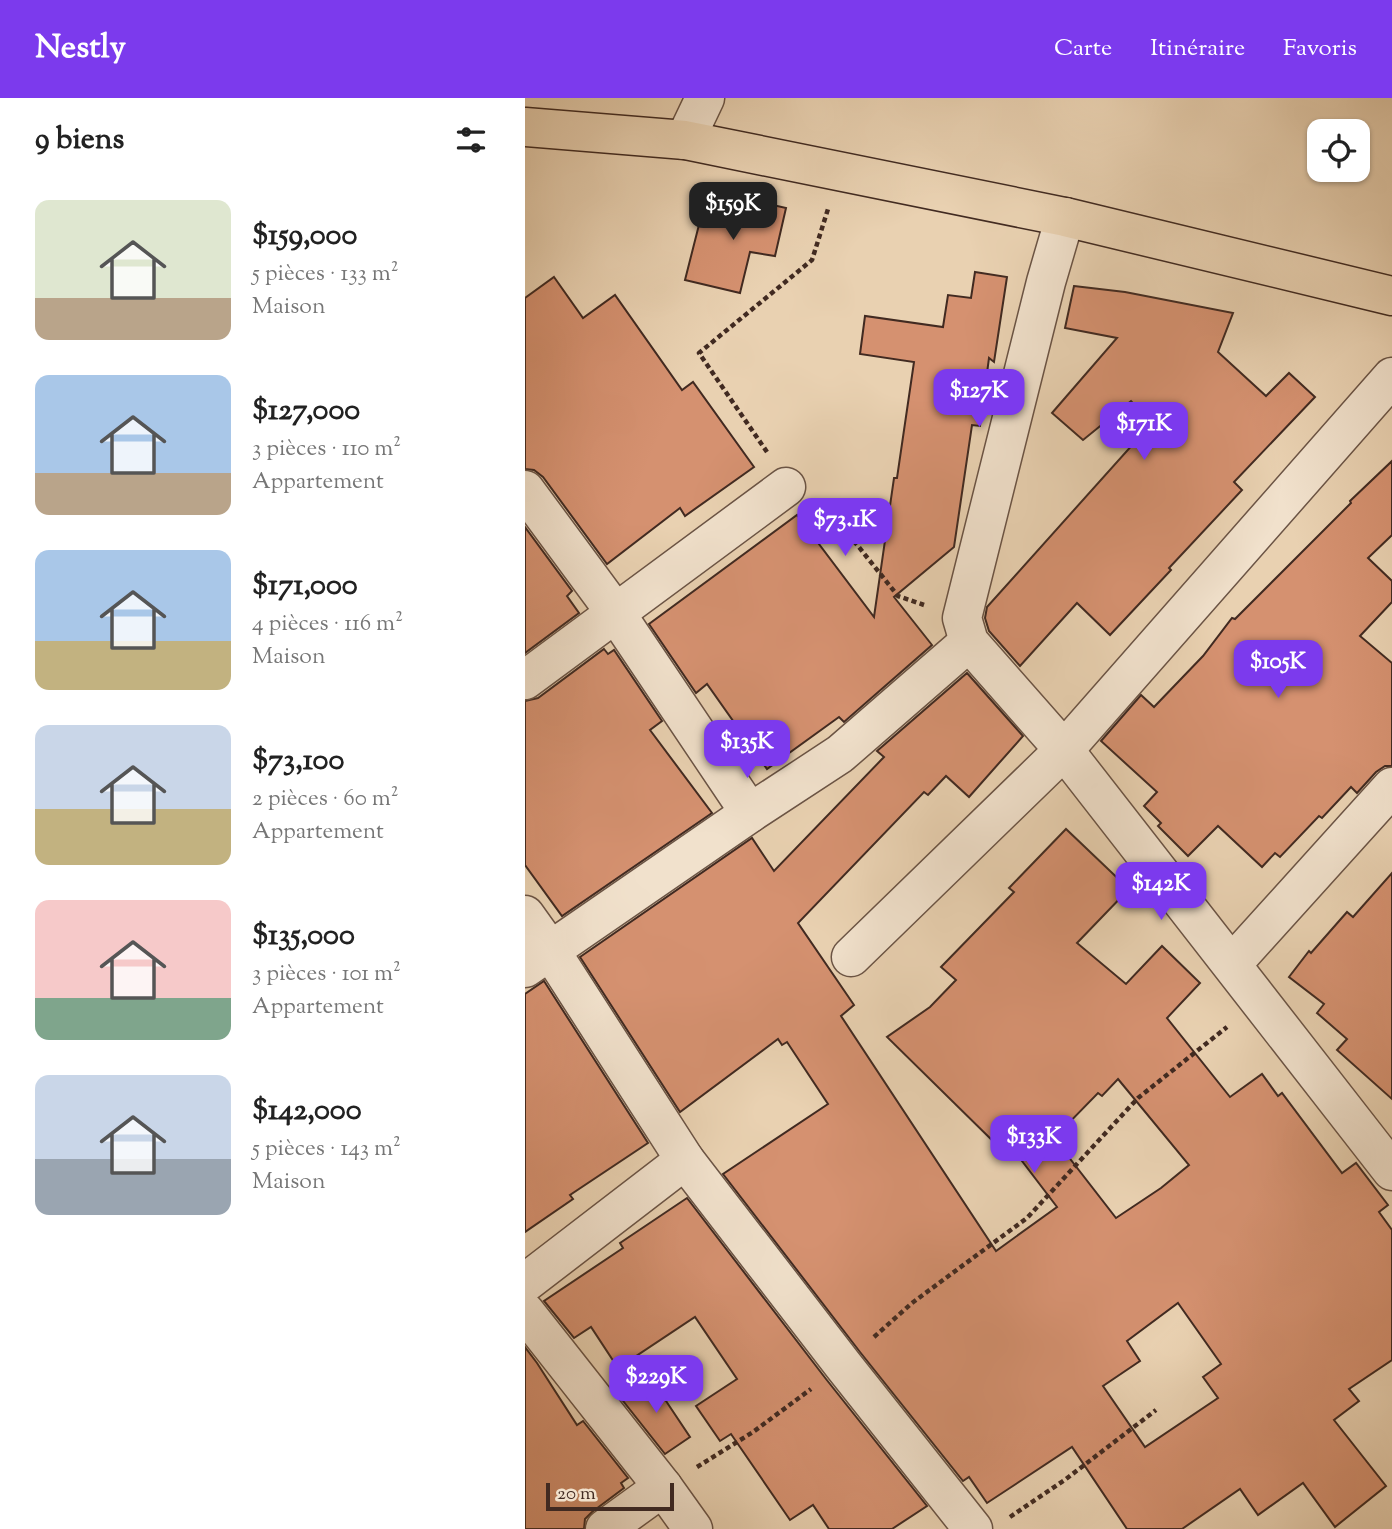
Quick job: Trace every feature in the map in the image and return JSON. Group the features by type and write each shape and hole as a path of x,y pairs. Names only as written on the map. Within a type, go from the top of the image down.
{"main road":[{"path":"525,127 685,140 1065,217 1392,296"}],"street":[{"path":"685,140 705,98"},
{"path":"538,959 840,754 966,630 1046,282 1065,217"},
{"path":"851,957 1064,750 1392,377"},
{"path":"525,680 786,487"},
{"path":"525,491 615,612 750,813"},
{"path":"966,630 1064,750 1392,1171"},
{"path":"1231,964 1392,787"},
{"path":"525,915 538,959 685,1160 843,1365 988,1525"},
{"path":"525,1283 685,1160"},
{"path":"525,1312 693,1529"},
{"path":"605,1529 663,1488"}],"path":[{"path":"835,170 827,215 812,260 699,352 778,467 786,487 814,491 898,596 966,630"},
{"path":"663,1488 753,1432 843,1365 912,1303 1027,1218 1137,1098 1260,1001"},
{"path":"988,1525 1066,1479 1156,1410"}],"building":[{"path":"755,201 786,208 775,256 750,252 740,293 685,280 704,205 719,207 720,202 753,208"},
{"path":"975,272 1007,277 994,362 989,358 980,426 972,425 954,547 894,597 932,645 844,722 839,717 767,769 707,684 696,693 649,624 797,515 874,617 914,362 860,354 865,316 943,327 948,295 971,298"},
{"path":"554,277 583,318 615,295 682,390 693,382 754,467 685,516 680,508 607,564 543,477 534,470 525,469 525,298"},
{"path":"1074,286 1125,292 1233,313 1218,352 1266,396 1289,373 1315,397 1234,482 1242,490 1110,635 1077,603 1020,666 989,631 985,618 987,607 1152,423 1131,401 1083,440 1052,413 1117,338 1065,328"},
{"path":"1392,461 1392,535 1368,558 1392,581 1392,602 1360,636 1392,663 1392,766 1385,766 1376,772 1357,793 1351,787 1280,857 1275,853 1262,867 1218,826 1188,856 1158,826 1161,823 1144,806 1157,792 1101,741 1141,695 1154,707 1203,656 1232,618 1235,619"},
{"path":"525,527 572,591 567,596 579,613 525,653"},
{"path":"604,649 608,654 614,650 662,721 650,730 712,813 562,916 525,865 525,701 538,698"},
{"path":"967,673 1023,736 969,797 946,776 928,795 924,792 798,923 854,1005 841,1016 996,1251 1057,1207 1009,1144 1003,1151 887,1037 930,1007 956,980 941,967 1014,892 1009,888 1066,829 1129,889 1077,943 1126,984 1162,946 1200,983 1167,1018 1230,1097 1262,1074 1278,1096 1282,1093 1342,1173 1356,1163 1388,1205 1379,1212 1392,1230 1392,1360 1349,1389 1359,1401 1334,1420 1386,1486 1335,1527 1303,1483 1258,1515 1240,1489 1182,1529 1127,1529 1072,1447 987,1503 969,1477 963,1481 723,1174 828,1104 787,1042 782,1045 778,1039 680,1112 580,957 752,838 774,871 884,757 877,751","holes":["1118,1079 1189,1165 1161,1188 1116,1218 1054,1138 1098,1093 1102,1096","1178,1303 1221,1364 1203,1377 1218,1398 1145,1447 1103,1386 1140,1361 1127,1341"]},
{"path":"1392,873 1392,1099 1337,1050 1347,1039 1317,1013 1324,1004 1289,977 1309,951 1311,953 1347,912 1353,917"},
{"path":"544,981 648,1143 570,1195 573,1199 525,1232 525,994"},
{"path":"687,1198 927,1506 892,1529 829,1529 813,1505 790,1520 731,1434 720,1441 696,1406 737,1379 695,1317 618,1368 591,1327 574,1338 544,1301 623,1248 620,1243"},
{"path":"525,1347 577,1425 583,1421 628,1478 621,1483 624,1488 585,1519 584,1529 525,1529"},
{"path":"650,1377 690,1437 665,1454 620,1397"}]}
